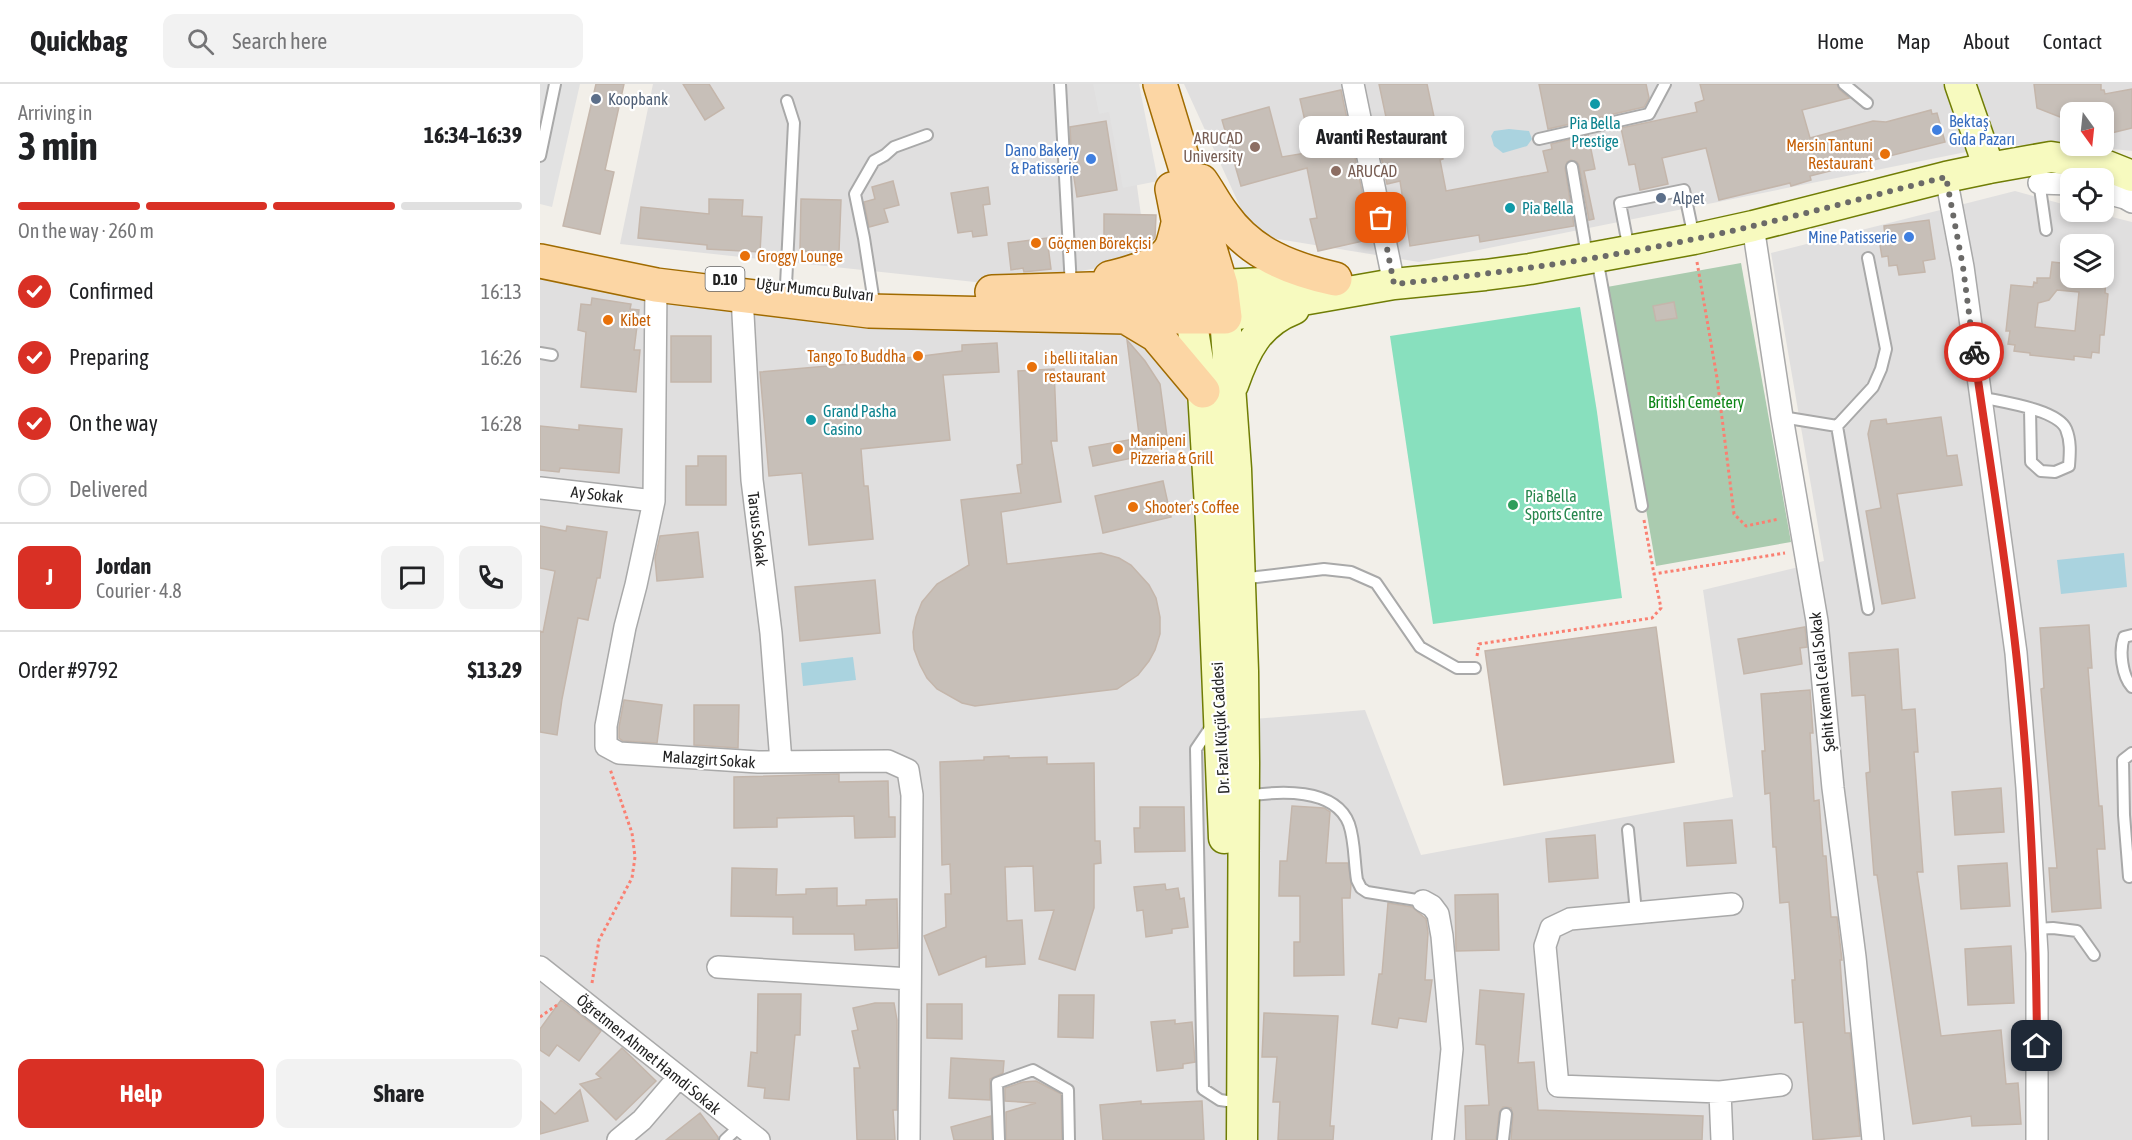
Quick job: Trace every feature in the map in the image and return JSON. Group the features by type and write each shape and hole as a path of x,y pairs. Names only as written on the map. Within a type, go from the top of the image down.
{"main road":[{"path":"1154,84 1162,148 1179,219 1189,285 1191,318"},
{"path":"1160,84 1221,285 1225,317"},
{"path":"1179,147 1224,217 1253,247 1306,273 1330,288"},
{"path":"1071,290 1143,268 1159,260 1171,248 1179,219"},
{"name":"Uğur Mumcu Bulvarı","path":"540,243 663,270 873,296 910,303"},
{"name":"Uğur Mumcu Bulvarı","path":"540,261 656,285 869,311 910,303"},
{"path":"1189,285 1221,285"},
{"name":"D.10","path":"910,303 1071,290 1189,285"},
{"name":"D.10","path":"910,303 1126,317 1225,317"},
{"path":"1126,317 1156,335 1217,390"}],"street":[{"path":"1353,84 1394,284"},
{"path":"1960,84 1989,168"},
{"path":"2037,172 2052,157 2108,166 2132,176"},
{"path":"1221,285 1330,288 1485,275 1694,239 1989,168 2037,172 2060,180"},
{"path":"1946,177 1963,267 2016,653 2035,929 2037,1140"},
{"path":"2114,195 2132,202"},
{"name":"Şehit Kemal Celal Sokak","path":"1753,226 1782,417 1817,621 1833,788 1855,957 1873,1140"},
{"path":"606,746 606,726 621,649 654,501 656,285"},
{"path":"1225,317 1330,288"},
{"path":"1217,390 1242,358 1256,335 1278,315 1330,288"},
{"name":"Tarsus Sokak","path":"742,296 752,480 771,633 782,762"},
{"name":"Dr. Fazıl Küçük Caddesi","path":"1225,317 1217,390 1211,523 1227,993 1228,1140"},
{"name":"Dr. Fazıl Küçük Caddesi","path":"1191,318 1217,390 1240,579 1244,796 1242,1140"},
{"name":"Ay Sokak","path":"540,488 654,501"},
{"name":"Malazgirt Sokak","path":"606,746 619,753 758,762 888,761 908,770 912,795 909,1140"},
{"path":"1423,901 1432,906 1438,914 1452,1049 1443,1140"},
{"path":"1732,904 1570,919 1551,928 1545,946 1558,1086 1720,1092 1781,1085"},
{"name":"Öğretmen Ahmet Hamdi Sokak","path":"540,967 678,1078 732,1133 759,1140"},
{"path":"718,967 910,979"},
{"path":"618,1140 642,1120 678,1078"},
{"path":"1720,1092 1722,1140"}],"lane":[{"path":"540,156 555,84"},
{"path":"1060,84 1071,290"},
{"path":"1539,139 1649,114 1665,84"},
{"path":"1844,84 1867,103"},
{"path":"786,285 794,123 787,101"},
{"path":"873,296 855,194 874,161 894,147 927,135"},
{"path":"1572,167 1642,506"},
{"path":"2037,172 2046,230"},
{"path":"1630,250 1620,203 1684,190 1694,239"},
{"path":"1837,426 1872,387 1881,369 1886,349 1868,258"},
{"path":"540,353 552,355"},
{"path":"1980,397 2030,409 2056,416 2066,427 2071,446 2069,466 2055,472 2041,471 2031,462 2030,409"},
{"path":"1782,417 1837,426"},
{"path":"1837,426 1868,609"},
{"path":"1240,579 1323,569 1351,572 1376,583 1420,647 1457,668 1475,668"},
{"path":"2132,635 2124,637 2121,645 2125,679 2132,687"},
{"path":"2130,877 2123,760 2132,753"},
{"path":"1244,796 1275,791 1303,794 1333,805 1340,810 1350,827 1357,880 1361,888 1372,893 1423,901"},
{"path":"1628,830 1636,912"},
{"path":"2035,929 2053,928 2077,931 2094,955"},
{"path":"999,1140 997,1083 1033,1070 1068,1090 1069,1140"},
{"path":"1503,1140 1506,1114"}],"path":[{"path":"1694,239 1717,378 1734,514 1746,526 1799,515"},
{"path":"1475,668 1479,644 1652,618 1661,608 1642,506"},
{"path":"1654,574 1805,550"},
{"path":"588,1005 599,940 632,878 635,857 632,833 611,774 606,746"}],"shaded area":[{"path":"540,84 580,84 552,207 540,204"},
{"path":"653,84 1123,84 1147,259 1003,285 620,244"},
{"path":"1093,84 1139,84 1158,181 1123,188 1109,112 1099,114"},
{"path":"1184,84 2132,84 2132,151 2114,149 2114,102 2060,102 2060,144 1996,146 1419,262 1253,235"},
{"path":"2015,191 2060,203 2060,222 2114,222 2114,218 2132,222 2132,1140 540,1140 540,274 875,326 1148,335 1186,394 1201,525 1205,723 1365,710 1421,855 1733,797 1703,590 1824,561 1771,253"}],"green space":[{"name":"British Cemetery","path":"1741,263 1791,542 1656,566 1607,287"},
{"name":"Pia Bella Sports Centre","path":"1580,307 1597,412 1622,598 1433,624 1390,336"}],"water":[{"path":"1509,129 1529,131 1532,139 1527,146 1503,153 1494,146 1491,136 1494,131"},
{"path":"2124,553 2127,587 2061,594 2057,560"},
{"path":"853,657 856,680 803,686 801,663"}],"building":[{"path":"596,84 624,84 605,170 614,172 600,234 563,226"},
{"path":"683,84 709,84 724,108 705,120"},
{"path":"1379,84 1427,84 1443,159 1440,160 1446,191 1548,172 1543,151 1552,149 1551,144 1588,135 1595,169 1584,171 1594,219 1589,220 1579,165 1571,160 1567,162 1565,168 1574,226 1480,242 1479,235 1410,246 1400,181 1387,184 1378,143 1386,142 1385,137 1390,136"},
{"name":"Pia Bella Prestige","path":"1539,84 1646,84 1649,98 1644,107 1548,129"},
{"path":"1700,84 1837,84 1849,98 1802,110 1810,138 1873,121 1886,122 1931,110 1932,114 1937,113 1945,142 1810,176 1811,180 1791,186 1790,183 1719,200 1706,148 1662,158 1668,184 1640,190 1635,164 1629,165 1621,128 1697,112 1695,103 1704,100"},
{"path":"2034,84 2101,84 2101,90 2104,90 2105,94 2132,89 2132,128 2114,132 2114,102 2060,102 2060,117 2037,108"},
{"path":"1341,90 1372,239 1318,251 1310,219 1317,218 1307,168 1241,186 1222,120 1269,107 1282,157 1312,152 1300,99"},
{"name":"Dano Bakery & Patisserie","path":"1106,121 1117,190 1077,197 1070,127"},
{"path":"893,181 899,205 884,209 888,222 869,227 864,202 875,199 872,187"},
{"path":"988,187 990,204 983,205 987,235 973,237 972,231 958,233 951,193"},
{"path":"709,199 743,200 742,216 762,217 760,252 707,249 707,245 638,238 641,207 709,214"},
{"path":"801,199 841,200 839,252 800,251"},
{"path":"1104,214 1156,215 1155,238 1144,247 1104,247"},
{"path":"1929,220 1935,259 1923,261 1925,272 1899,275 1897,265 1889,266 1888,256 1882,257 1879,239 1885,238 1884,226"},
{"path":"1047,238 1051,269 1024,272 1023,268 1011,270 1008,243"},
{"path":"2052,262 2060,263 2060,288 2105,288 2105,293 2108,294 2104,335 2100,335 2099,353 2092,352 2091,358 2074,356 2074,360 2030,355 2030,353 2014,351 2015,345 2008,344 2010,331 2006,331 2011,285 2033,287 2034,282 2037,283 2037,278 2050,278","holes":["2057,290 2079,292 2075,331 2035,327 2038,303 2049,300"]},
{"path":"592,298 631,304 630,309 639,310 634,350 640,350 636,392 581,387 586,332 578,330 581,304 591,305"},
{"path":"1674,302 1677,318 1656,321 1653,306"},
{"path":"671,336 711,336 711,382 671,382"},
{"path":"1127,340 1145,361 1160,384 1168,444 1141,450"},
{"path":"997,343 999,372 943,375 950,440 861,449 864,486 868,486 873,539 809,545 802,473 769,476 760,372 874,362 962,351 962,345"},
{"path":"1054,369 1057,441 1051,441 1061,502 1001,512 1007,564 1101,553 1119,558 1131,565 1149,585 1156,598 1160,617 1160,634 1149,661 1138,675 1117,689 975,706 962,703 937,689 927,678 920,665 914,649 913,632 916,617 922,602 937,584 969,565 961,500 1021,493 1017,465 1022,464 1018,371"},
{"path":"1941,417 1947,456 1957,455 1962,485 1897,494 1915,598 1882,604 1866,511 1881,508 1868,434 1871,421 1886,419 1887,424"},
{"path":"579,425 622,429 619,473 560,468 559,472 540,470 540,426 579,430"},
{"name":"Manipeni Pizzeria & Grill","path":"1139,438 1142,456 1093,466 1089,447"},
{"path":"698,456 726,456 726,505 686,505 686,466 698,466"},
{"name":"Shooter's Coffee","path":"1163,481 1171,517 1103,533 1095,496"},
{"path":"540,526 566,531 567,526 607,532 600,578 597,578 588,620 578,618 557,735 540,732 540,631 543,632 555,571 540,568"},
{"path":"698,532 703,577 657,581 655,558 660,536"},
{"path":"875,580 880,633 800,641 795,587"},
{"path":"2089,625 2092,668 2088,668 2099,806 2102,806 2105,849 2097,849 2101,908 2052,912 2049,868 2057,868 2041,689 2044,688 2040,628"},
{"path":"1656,627 1674,762 1504,785 1485,651"},
{"path":"1805,627 1807,647 1800,648 1802,664 1744,674 1738,639"},
{"path":"1898,649 1902,710 1915,709 1918,752 1914,752 1923,872 1917,872 1941,1036 2001,1030 2006,1084 2018,1083 2021,1124 1972,1126 1971,1116 1913,1124 1877,875 1874,875 1866,773 1870,772 1865,695 1852,696 1849,653"},
{"path":"1810,690 1814,801 1819,800 1831,917 1837,917 1842,960 1840,960 1845,1033 1850,1033 1860,1136 1813,1140 1803,1022 1795,1023 1792,980 1795,980 1789,902 1780,903 1776,847 1773,847 1770,793 1765,794 1761,694"},
{"path":"624,700 662,705 657,743 623,741 619,738"},
{"path":"694,705 739,705 738,748 694,745"},
{"path":"1009,756 1009,758 1047,757 1047,764 1094,763 1095,841 1100,841 1101,863 1094,864 1094,908 1075,970 1039,959 1054,910 1035,911 1033,866 1005,867 1007,921 1022,920 1025,964 986,967 986,956 939,975 924,936 946,927 945,894 951,894 950,864 942,865 940,762 984,760 984,757"},
{"path":"839,774 839,782 888,781 889,817 895,817 895,837 855,838 854,816 777,818 777,827 734,828 734,777"},
{"path":"2001,788 2004,832 1955,835 1952,792"},
{"path":"1292,806 1324,808 1330,812 1326,863 1348,863 1350,898 1342,898 1344,975 1294,976 1294,942 1300,942 1300,896 1279,896 1280,861 1287,861"},
{"path":"1140,807 1184,807 1185,851 1135,852 1134,828 1140,828"},
{"path":"1732,820 1736,863 1687,866 1684,823"},
{"path":"1595,835 1598,878 1549,882 1546,839"},
{"path":"2007,863 2010,906 1961,909 1958,866"},
{"path":"732,868 777,869 776,895 806,894 806,889 837,888 837,906 866,905 866,900 897,899 898,948 855,950 854,934 793,934 793,917 731,916"},
{"path":"1165,884 1166,890 1178,888 1180,899 1184,898 1188,927 1172,929 1172,933 1146,937 1143,910 1137,911 1134,887"},
{"path":"1498,894 1499,950 1456,951 1455,895"},
{"path":"1388,903 1412,907 1426,919 1428,933 1425,980 1432,980 1426,1022 1399,1018 1397,1028 1372,1024 1379,974 1382,974"},
{"path":"2011,946 2014,1003 1968,1005 1965,949"},
{"path":"1480,990 1524,994 1518,1063 1534,1062 1538,1110 1703,1116 1702,1140 1511,1140 1513,1114 1511,1108 1503,1107 1499,1113 1496,1140 1466,1140 1465,1106 1489,1105 1485,1045 1476,1044"},
{"path":"758,994 801,994 800,1035 795,1035 789,1100 764,1098 765,1088 748,1086 751,1052 757,1053"},
{"path":"1059,995 1094,995 1093,1038 1058,1037"},
{"path":"561,1000 601,1031 579,1061 557,1045 549,1056 540,1050 540,1029"},
{"path":"875,1003 894,1003 897,1020 897,1110 893,1110 895,1140 857,1140 854,1068 860,1068 852,1031 858,1030 853,1008"},
{"path":"927,1004 962,1004 962,1039 927,1038"},
{"path":"1264,1013 1338,1016 1330,1126 1334,1126 1333,1140 1278,1140 1280,1102 1273,1102 1277,1057 1262,1057"},
{"path":"1175,1020 1175,1024 1192,1022 1195,1062 1183,1064 1183,1068 1157,1071 1151,1022"},
{"path":"622,1048 656,1081 616,1120 580,1084 601,1078 596,1074"},
{"path":"951,1058 1004,1061 1003,1073 990,1079 990,1100 949,1098"},
{"path":"1036,1081 1061,1094 1062,1140 1006,1140 1006,1112 1036,1103 1005,1101 1005,1088 1023,1082"},
{"path":"580,1090 588,1121 540,1134 540,1101 555,1114"},
{"path":"1141,1101 1141,1104 1202,1101 1204,1140 1103,1140 1100,1105"},
{"path":"700,1113 718,1140 666,1140"},
{"path":"991,1116 992,1140 954,1140 951,1127"}],"way so far":[{"path":"1381,218 1394,284 1530,269 1694,239 1946,177 1963,267 1974,352"}],"place":[{"name":"Koopbank","path":"596,99"},
{"name":"Pia Bella Prestige","path":"1595,104"},
{"name":"Bektaş Gıda Pazarı","path":"1937,130"},
{"name":"ARUCAD University","path":"1255,147"},
{"name":"Mersin Tantuni Restaurant","path":"1885,154"},
{"name":"Dano Bakery & Patisserie","path":"1091,159"},
{"name":"ARUCAD","path":"1336,171"},
{"name":"Alpet","path":"1661,198"},
{"name":"Pia Bella","path":"1510,208"},
{"name":"Avanti Restaurant","path":"1381,218"},
{"name":"Mine Patisserie","path":"1909,237"},
{"name":"Göçmen Börekçisi","path":"1036,243"},
{"name":"Groggy Lounge","path":"745,256"},
{"name":"Kibet","path":"608,320"},
{"name":"Tango To Buddha","path":"918,356"},
{"name":"i belli italian restaurant","path":"1032,367"},
{"name":"Grand Pasha Casino","path":"811,420"},
{"name":"Manipeni Pizzeria & Grill","path":"1118,449"},
{"name":"Pia Bella Sports Centre","path":"1513,505"},
{"name":"Shooter's Coffee","path":"1133,507"}],"route":[{"path":"1974,352 2016,653 2037,953 2037,1046"}]}
